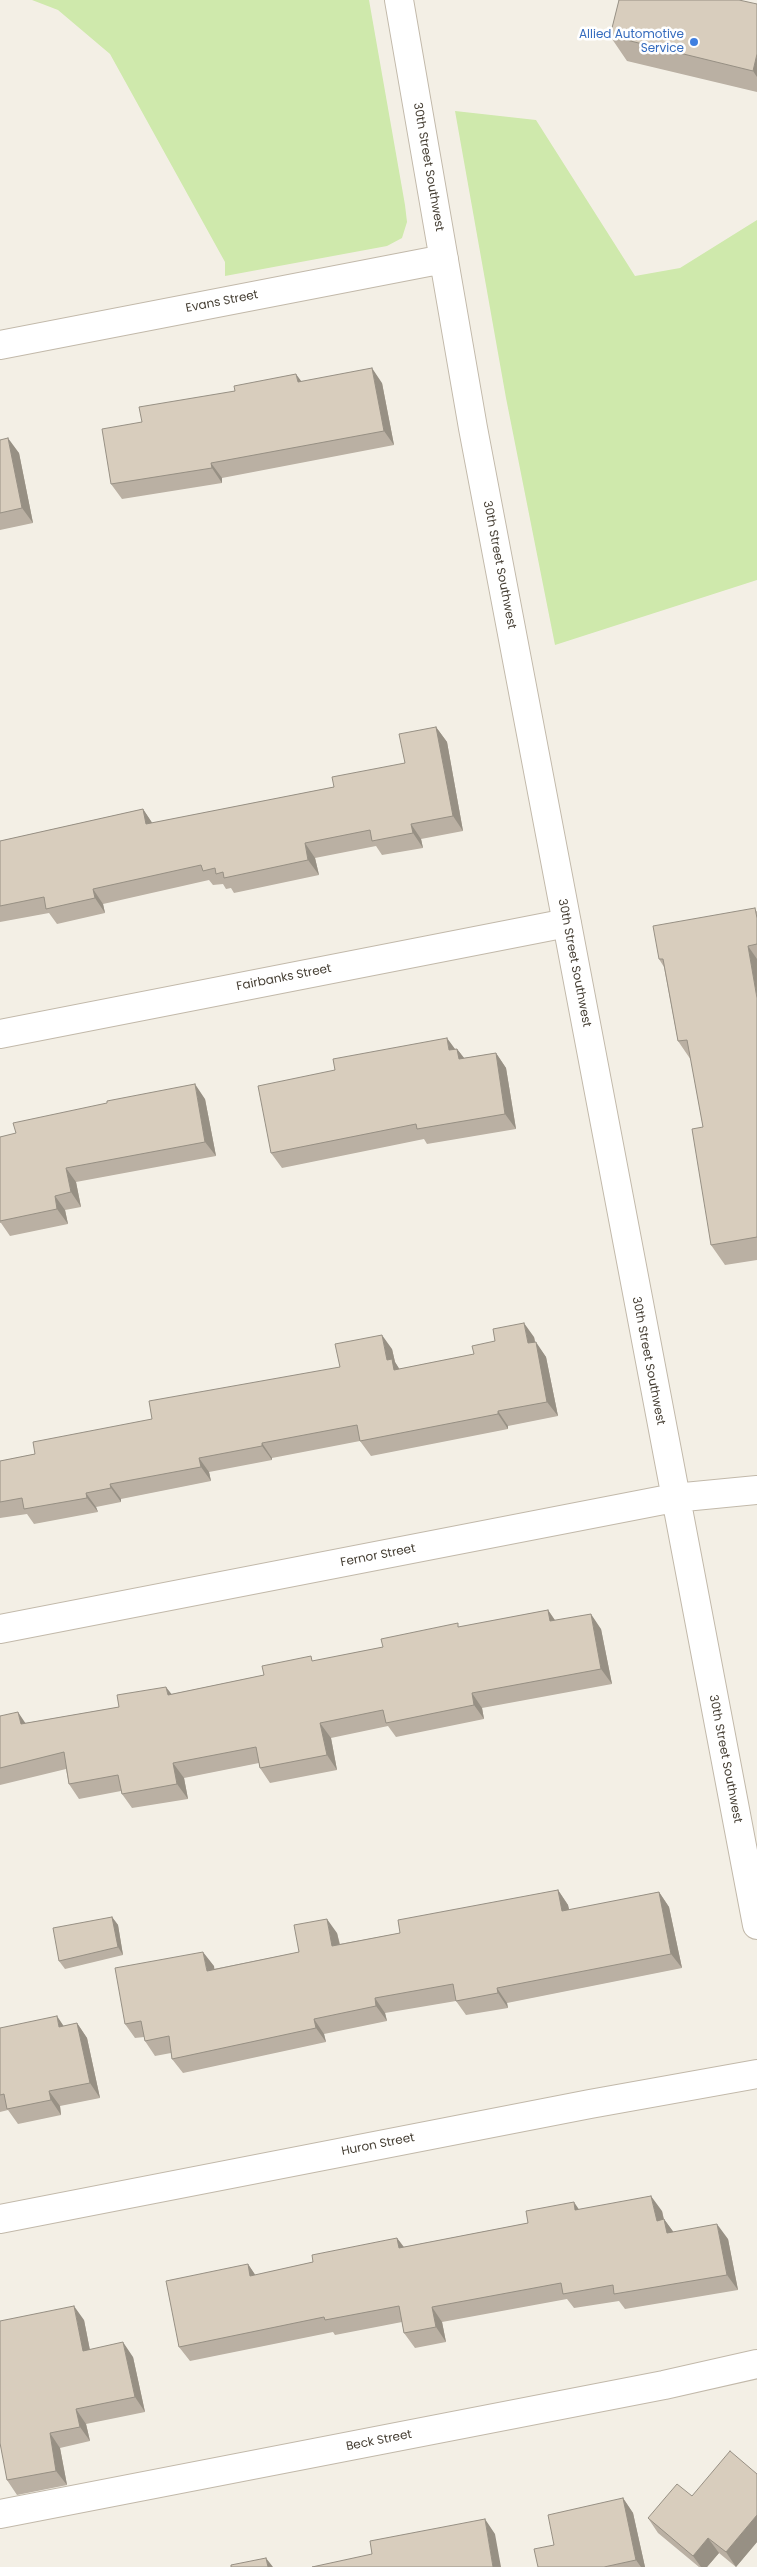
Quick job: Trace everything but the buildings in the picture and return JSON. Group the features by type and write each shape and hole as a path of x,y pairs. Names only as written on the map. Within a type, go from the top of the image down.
{"street":[{"name":"30th Street Southwest","path":"399,0 473,428 674,1498 757,1925"},
{"name":"Evans Street","path":"0,345 444,259"},
{"name":"Fairbanks Street","path":"0,1034 567,923"},
{"name":"Fernor Street","path":"0,1629 674,1498 757,1490"},
{"name":"Huron Street","path":"0,2219 590,2104 757,2074"},
{"name":"Beck Street","path":"0,2514 664,2385 757,2364"}],"green space":[{"path":"32,0 369,0 405,205 407,222 402,238 387,246 225,276 225,262 110,54 58,10"},
{"path":"455,111 536,120 635,276 680,268 757,220 757,580 555,645 506,398"}],"place":[{"name":"Allied Automotive Service","path":"694,42"}]}
